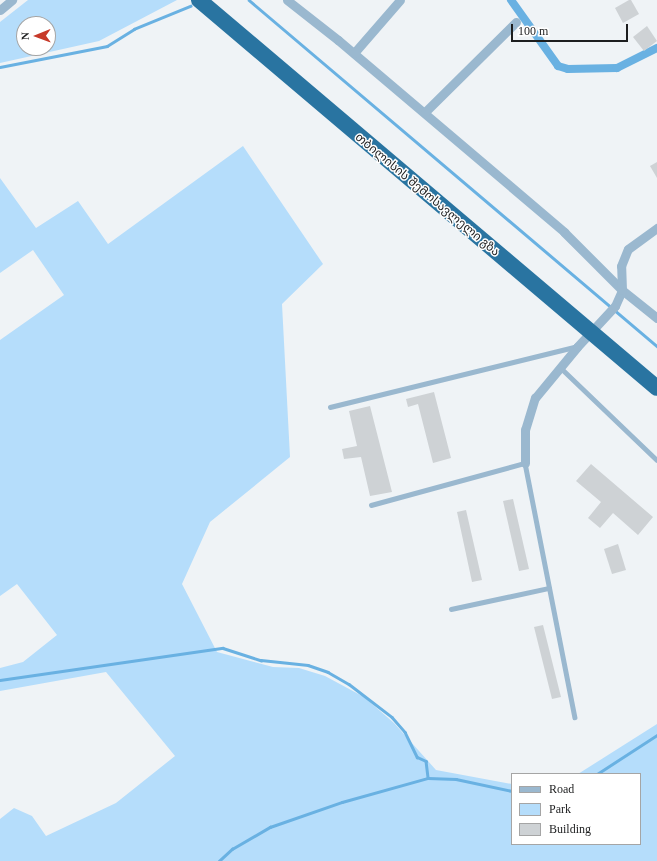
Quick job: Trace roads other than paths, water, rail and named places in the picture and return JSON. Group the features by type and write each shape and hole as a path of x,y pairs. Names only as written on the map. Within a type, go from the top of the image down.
{"highway":[{"name":"თბილისის შემოსავლელი გზა","path":"198,0 590,333 657,388"}],"street":[{"path":"0,10 12,0"},
{"path":"287,0 425,112 564,232 622,290 657,318"},
{"path":"354,53 400,0"},
{"path":"425,112 516,22"},
{"path":"524,463 528,414 535,398 577,347 615,306 622,290 621,266 628,249 657,228"}],"lane":[{"path":"330,407 577,347"},
{"path":"560,367 657,460"},
{"path":"371,505 524,463 574,717"},
{"path":"451,609 549,588"}],"waterway":[{"path":"249,0 657,346"},
{"path":"511,0 558,66 568,69 617,68 657,48"},
{"path":"0,67 107,46 134,29 190,6"},
{"path":"0,680 223,648 261,660 308,665 328,672 349,684 392,717 405,732 417,757 426,761 428,778"},
{"path":"599,773 657,735"},
{"path":"219,861 232,849 270,827 342,802 428,778 456,779 511,791"}]}
